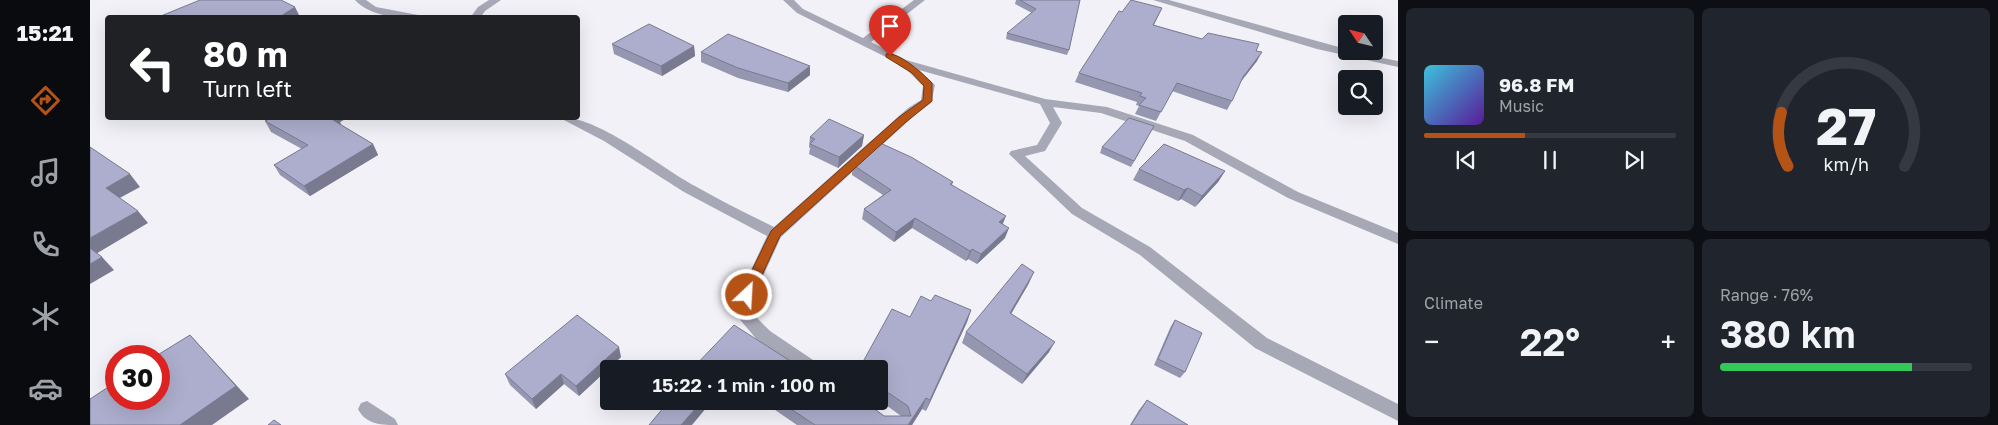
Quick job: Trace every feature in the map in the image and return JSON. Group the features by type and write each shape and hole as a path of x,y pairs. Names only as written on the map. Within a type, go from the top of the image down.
{"street":[{"path":"360,0 373,9 410,15"},
{"path":"477,15 481,10 496,0"},
{"path":"788,0 800,11 902,62 929,85 927,101 906,116 775,234 740,310 764,336 800,360"},
{"path":"865,42 920,0"},
{"path":"1158,0 1237,21 1321,47 1398,64"},
{"path":"902,62 1044,102 1103,110 1189,138 1292,195 1398,239"},
{"path":"1044,102 1056,123 1041,148 1015,154 1077,211 1145,251 1261,342 1398,413"},
{"path":"570,120 608,138 689,189 775,234"},
{"path":"367,410 389,425"}],"building":[{"path":"200,0 281,0 295,7 283,15 163,15"},
{"path":"1020,0 1080,0 1069,50 1007,33 1036,9"},
{"path":"1131,0 1162,8 1153,25 1202,39 1208,33 1259,44 1256,51 1262,52 1243,77 1232,101 1177,83 1161,112 1139,105 1146,98 1140,96 1142,93 1079,73 1119,11 1122,12"},
{"path":"649,24 694,46 661,66 612,44"},
{"path":"728,34 810,66 788,83 738,68 701,52"},
{"path":"1129,118 1154,126 1134,161 1102,147"},
{"path":"829,119 864,135 839,157 810,144 815,139 810,137"},
{"path":"333,120 373,144 304,186 274,165 308,145 265,121"},
{"path":"878,142 911,157 953,182 950,184 1006,216 999,222 1009,228 981,254 972,249 970,251 915,218 896,232 864,209 891,190 853,165"},
{"path":"1164,144 1225,171 1202,196 1188,188 1184,190 1139,169"},
{"path":"90,147 130,174 106,188 138,211 90,238"},
{"path":"90,248 102,257 90,264"},
{"path":"1022,264 1034,272 1010,313 1055,342 1027,374 966,332"},
{"path":"935,295 971,310 930,400 926,398 908,425 815,425 792,410 876,410 884,416 911,416 908,406 888,393 888,360 864,360 892,309 910,317 921,296 931,301"},
{"path":"577,315 619,347 605,360 600,360 600,364 576,386 561,374 532,399 505,374"},
{"path":"1175,320 1202,333 1185,372 1158,359"},
{"path":"734,325 789,360 701,360"},
{"path":"190,335 236,386 180,425 90,425 90,399 105,389 105,410 170,410 170,347"},
{"path":"1147,400 1188,425 1131,425"},
{"path":"662,410 694,410 681,425 649,425"},
{"path":"274,420 281,425 268,425"}],"route":[{"path":"747,295 775,234 844,174 902,119 927,101 929,85 916,72 890,56"}]}
